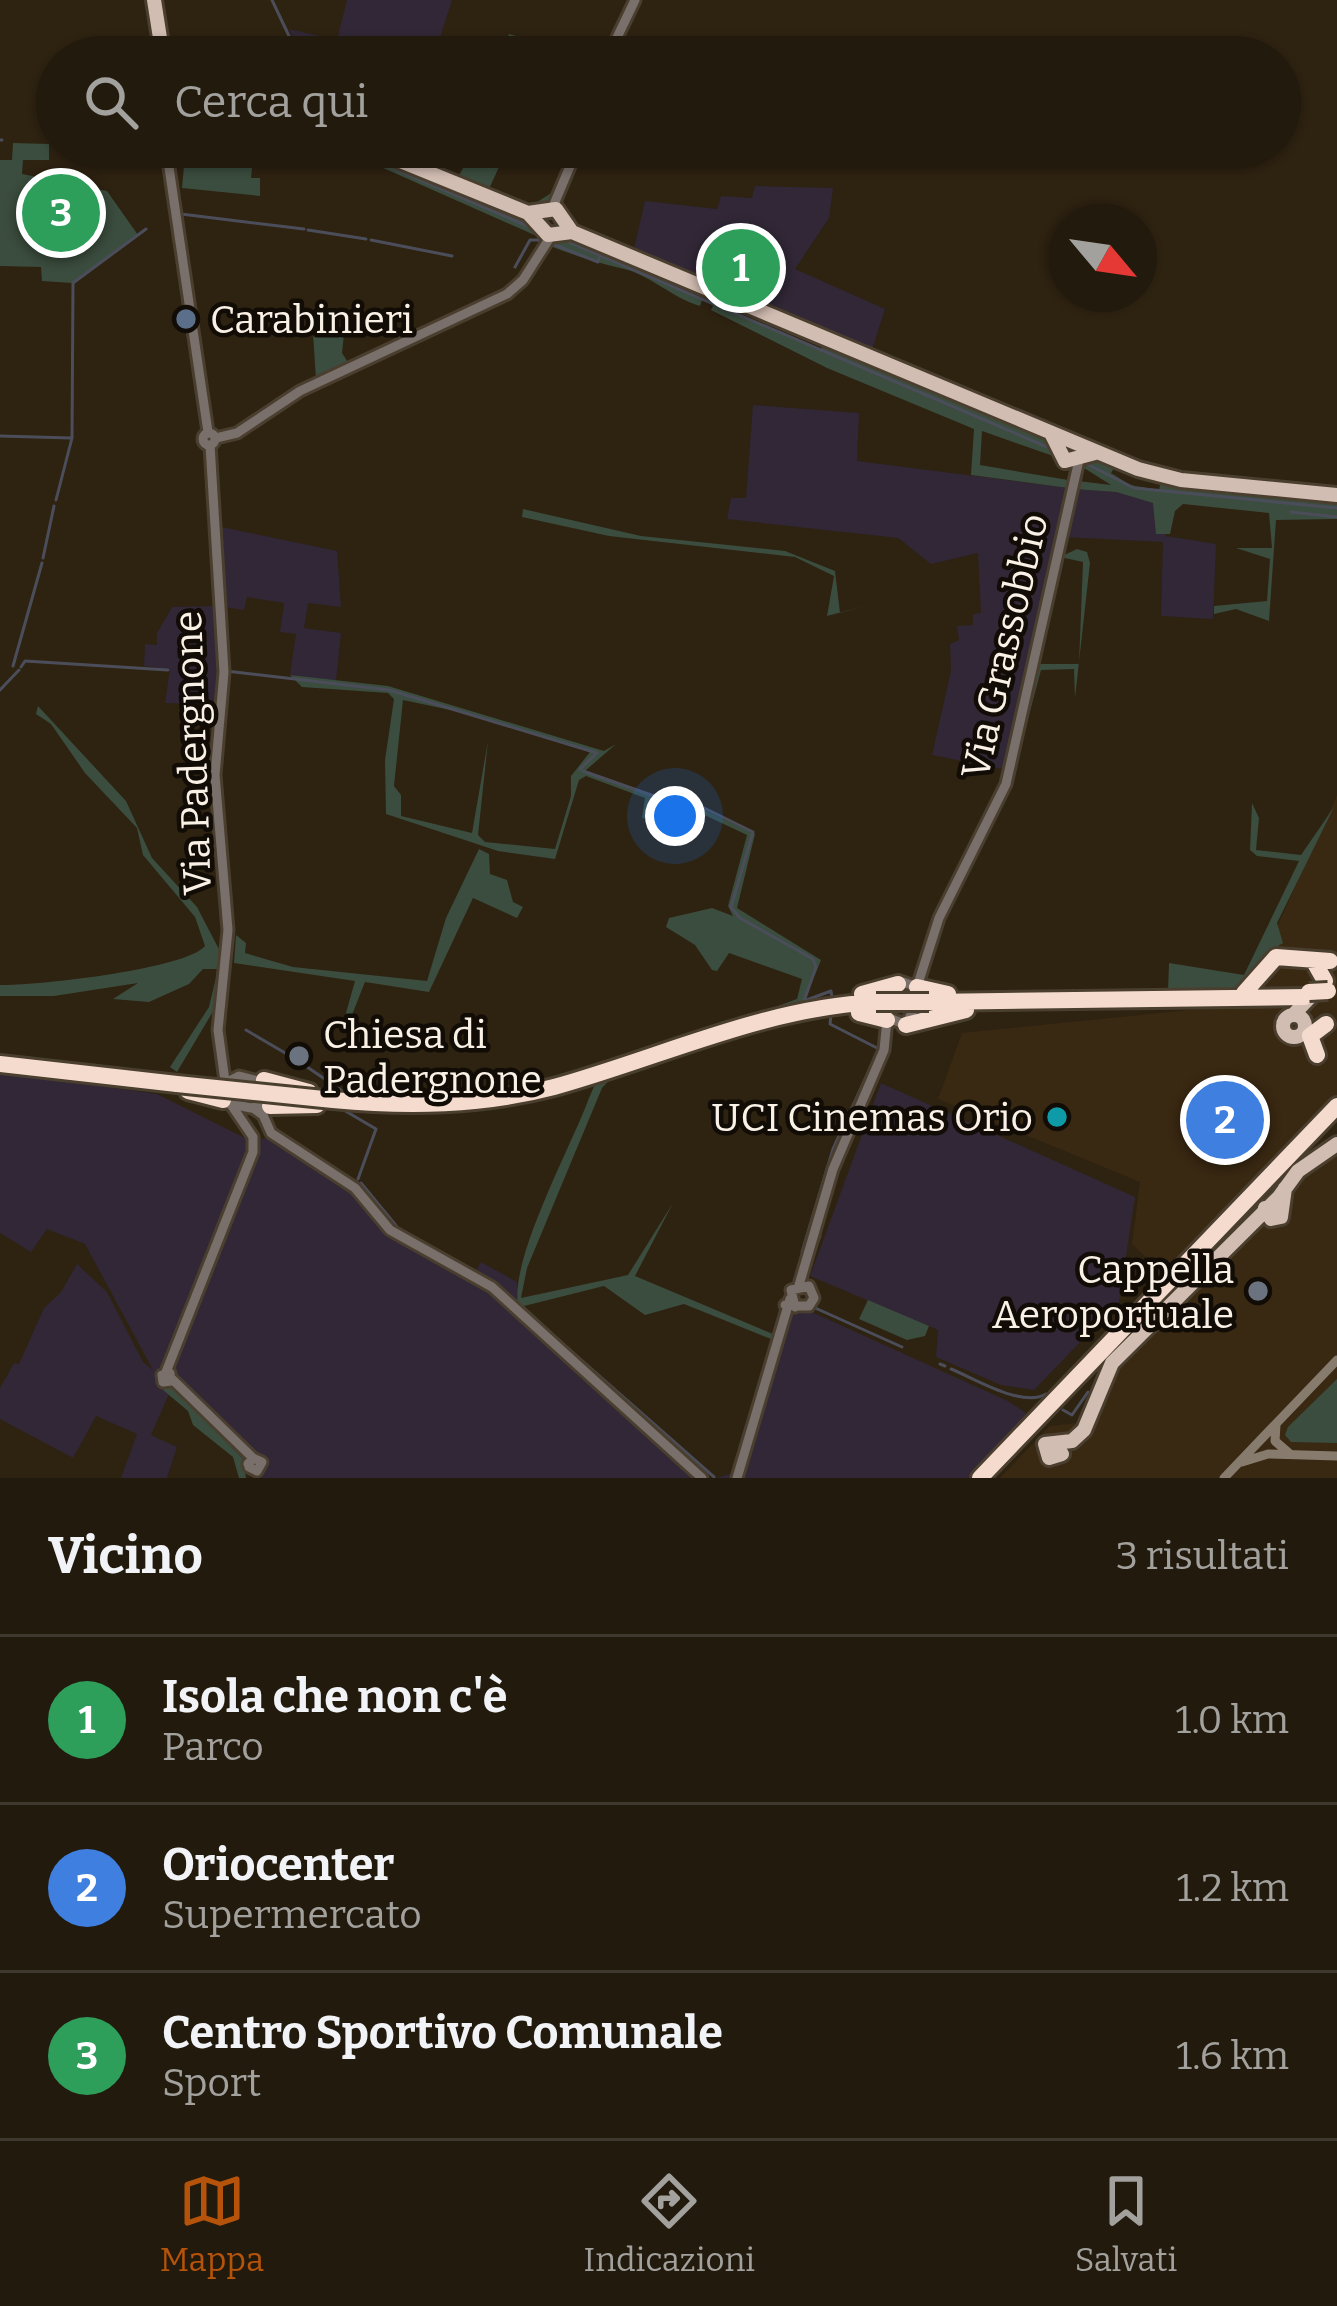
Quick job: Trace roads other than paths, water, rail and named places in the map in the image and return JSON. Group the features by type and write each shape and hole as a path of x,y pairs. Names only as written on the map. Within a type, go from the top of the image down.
{"highway":[{"path":"1244,993 1279,956 1328,978"},
{"path":"1262,971 1263,985 1276,992"},
{"path":"262,1109 458,1104 533,1092 780,1016 912,989 1008,1002 1276,992 1328,978"},
{"path":"1115,999 1328,978"},
{"path":"780,1016 876,1002 912,989"},
{"path":"906,1025 1008,1002"},
{"path":"780,1016 870,1013 887,1019"},
{"path":"1312,1022 1310,1036 1317,1055"},
{"path":"0,1064 380,1105"},
{"path":"141,1080 229,1089"},
{"path":"264,1080 380,1105"},
{"path":"991,1478 1337,1106"},
{"path":"980,1478 1337,1118"}],"main road":[{"path":"154,0 160,36"},
{"path":"418,168 667,271 1069,452 1098,453 1174,479 1337,495"},
{"path":"1312,1022 1328,978"},
{"path":"1061,1448 1086,1427 1105,1375 1118,1358 1250,1222 1275,1203 1298,1171 1337,1144"}],"street":[{"path":"621,36 635,0"},
{"name":"Via Padergnone","path":"168,168 211,438 224,673 215,758 228,930 218,1030 229,1089 242,1118"},
{"path":"211,438 237,434 299,391 508,294 524,280 570,168"},
{"name":"Via Grassobbio","path":"912,989 923,955 1001,799 1069,452"},
{"path":"736,1475 790,1303 803,1282 833,1169 884,1050 890,997 912,989 917,1002 906,1025 884,1050"},
{"path":"887,1019 906,1025"},
{"path":"229,1089 264,1080 277,1090 262,1109 242,1118 254,1141 248,1171 168,1377 238,1448 251,1469"},
{"path":"229,1089 262,1109 271,1133 355,1188 390,1230 492,1287 702,1478"},
{"path":"790,1303 812,1304 803,1282"}],"waterway":[{"path":"272,0 289,36"},
{"path":"393,168 530,227"},
{"path":"181,214 304,229"},
{"path":"56,500 72,438 73,283 146,229"},
{"path":"308,230 366,239"},
{"path":"562,239 1052,449"},
{"path":"371,240 452,256"},
{"path":"515,267 530,240 541,240"},
{"path":"550,243 598,262 599,258"},
{"path":"0,436 71,438"},
{"path":"1087,464 1134,488 1337,508"},
{"path":"43,558 54,506"},
{"path":"1291,512 1337,517"},
{"path":"13,666 42,563"},
{"path":"21,667 25,661 168,670"},
{"path":"0,690 19,670"},
{"path":"226,671 389,690 597,753 580,769"},
{"path":"583,771 691,809 700,806 753,832 731,907 740,918 813,959 816,967 804,1001 831,991 832,997"},
{"path":"802,1252 833,1149 879,1049 830,1024 831,1015"},
{"path":"246,1030 292,1057"},
{"path":"297,1060 348,1095"},
{"path":"342,1109 376,1129 358,1179"},
{"path":"361,1183 398,1228 487,1279"},
{"path":"814,1251 820,1236"},
{"path":"495,1284 714,1477"},
{"path":"813,1307 902,1347"},
{"path":"940,1364 945,1366"},
{"path":"951,1369 1012,1395 1046,1394"},
{"path":"1063,1410 1072,1415 1088,1392"}],"place":[{"name":"Centro Sportivo Comunale","path":"61,213"},
{"name":"Isola che non c'è","path":"741,268"},
{"name":"Carabinieri","path":"186,319"},
{"name":"Chiesa di Padergnone","path":"299,1056"},
{"name":"UCI Cinemas Orio","path":"1057,1117"},
{"name":"Oriocenter","path":"1225,1120"},
{"name":"Cappella Aeroportuale","path":"1258,1291"}]}
